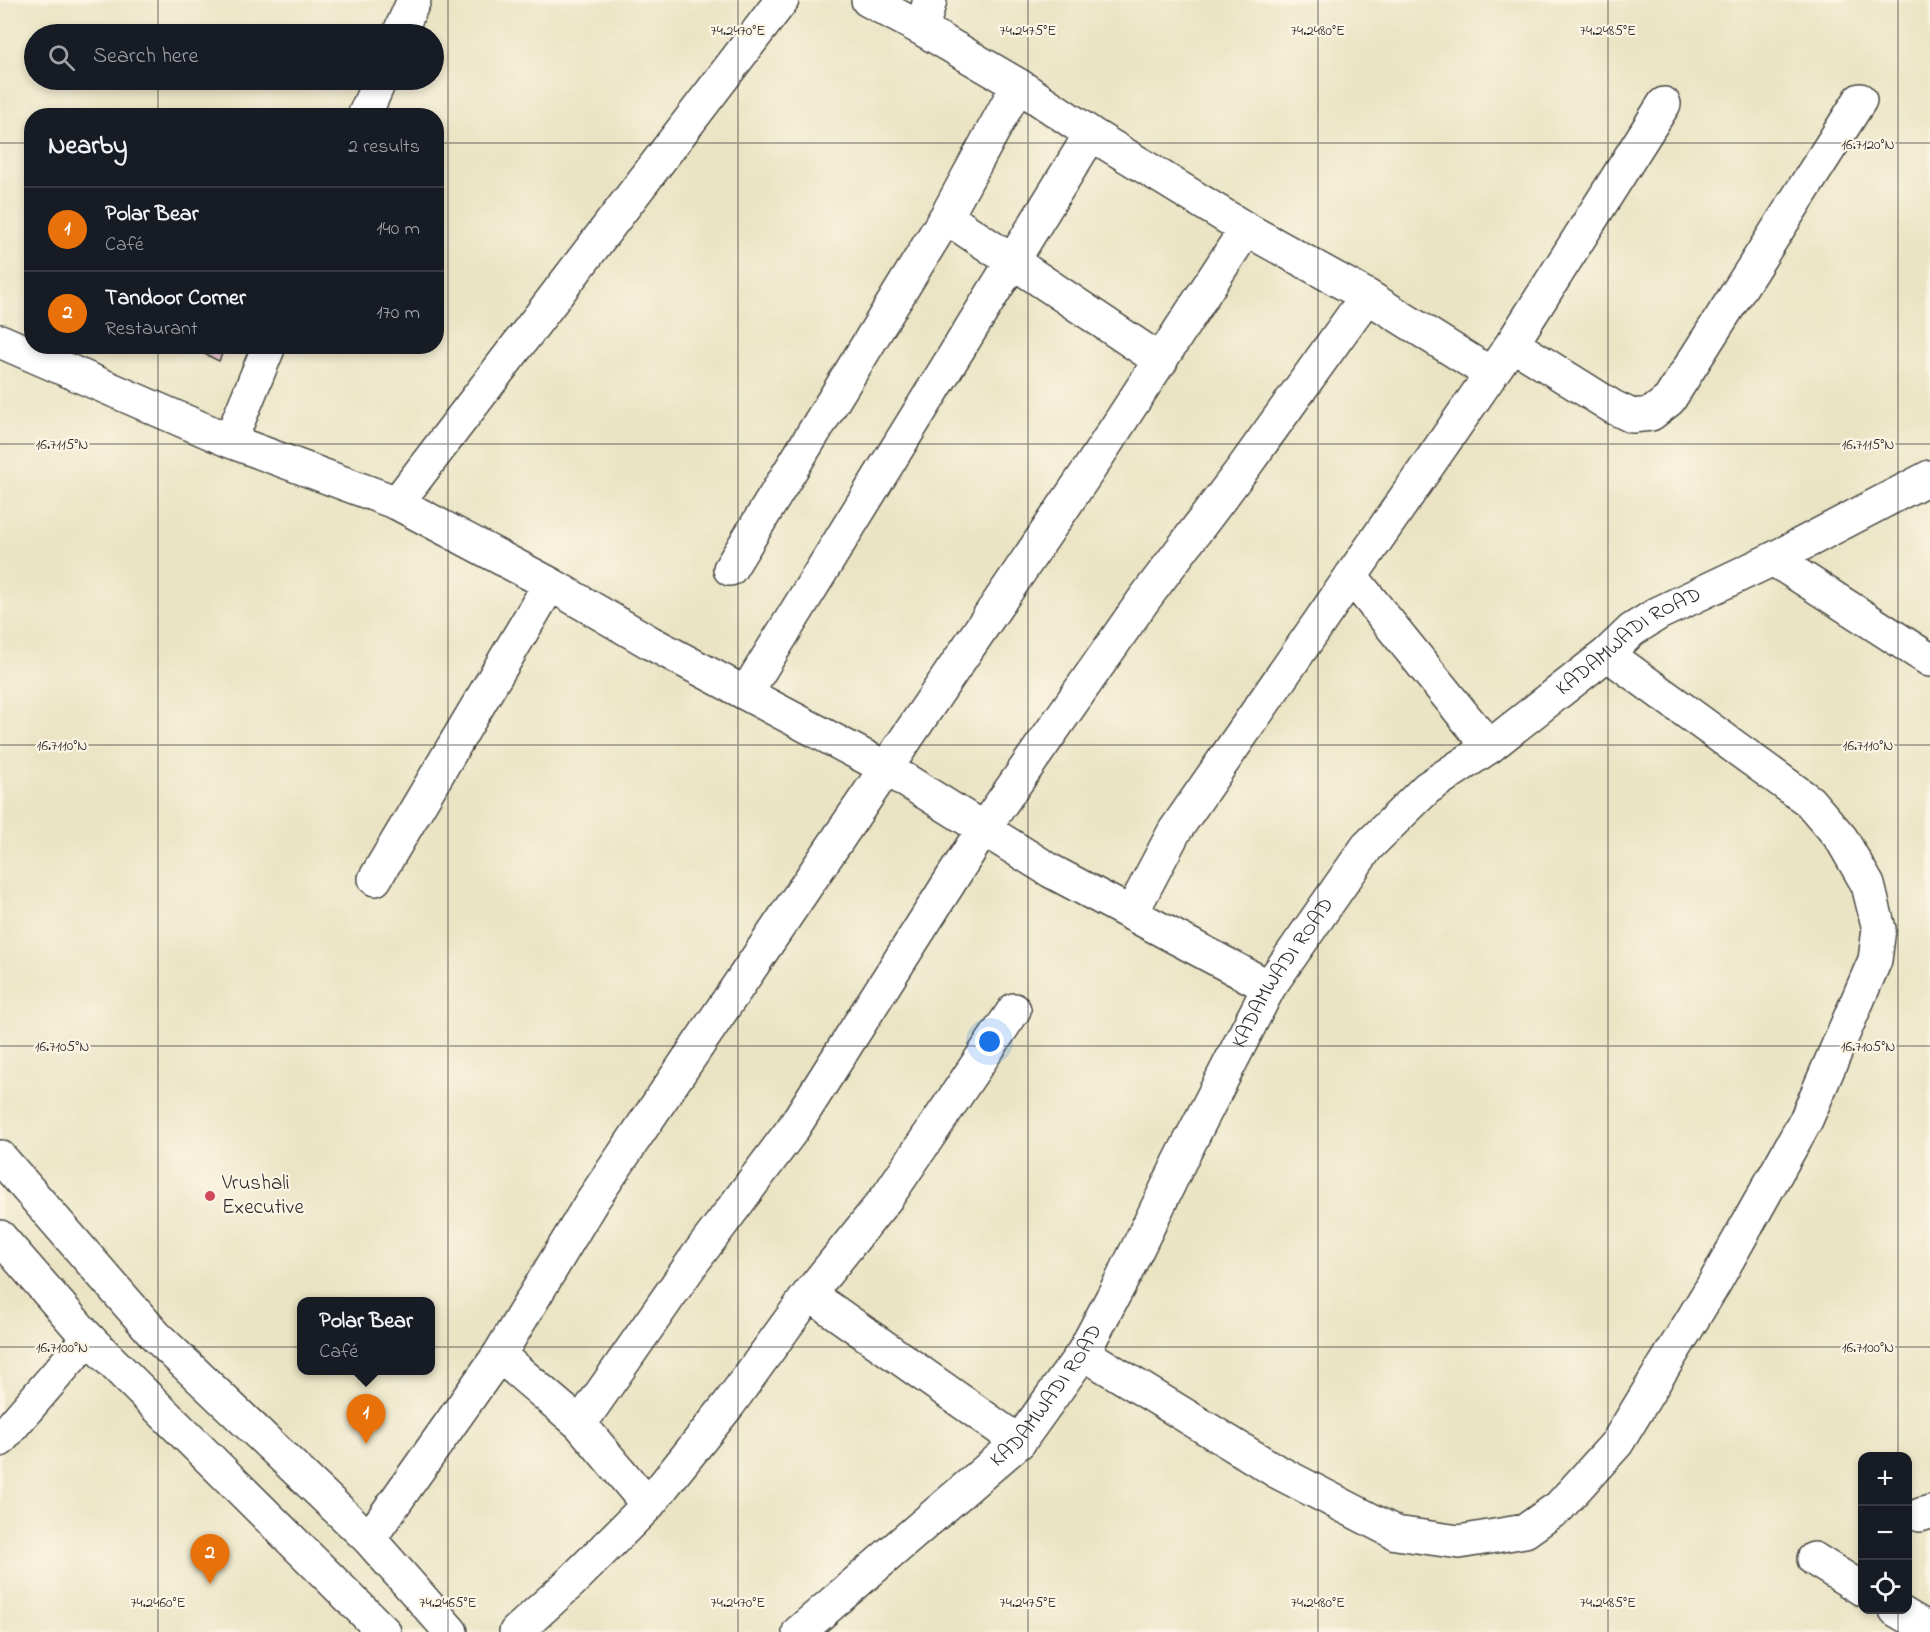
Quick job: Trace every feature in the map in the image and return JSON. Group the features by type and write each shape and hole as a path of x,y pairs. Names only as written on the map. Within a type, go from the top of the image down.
{"street":[{"path":"403,24 414,0"},
{"path":"397,503 782,0"},
{"path":"868,0 926,15 1018,85 1091,134 1246,229 1367,296 1491,374"},
{"path":"730,569 946,217 1018,85"},
{"path":"368,108 376,90"},
{"path":"1512,344 1613,407 1632,416 1652,414 1669,400 1860,100"},
{"path":"1131,914 1174,832 1512,344 1664,104"},
{"path":"746,693 1091,134"},
{"path":"946,217 1161,361"},
{"path":"369,1539 499,1354 592,1201 1161,361 1246,229"},
{"path":"580,1424 695,1260 792,1130 984,828 1145,598 1244,467 1367,296"},
{"path":"0,341 24,351"},
{"path":"30,354 230,441 397,503 550,584 651,643 886,768 1051,871 1269,987"},
{"path":"230,441 266,354"},
{"name":"KADAMWADI ROAD","path":"799,1632 1019,1442 1083,1353 1269,987 1367,847 1427,788 1489,747 1607,654 1632,630 1659,613 1773,559 1930,477"},
{"path":"1773,559 1930,660"},
{"path":"1351,576 1489,747"},
{"path":"375,879 550,584"},
{"path":"1083,1353 1276,1471 1396,1533 1459,1542 1524,1532 1559,1507 1617,1443 1714,1284 1806,1120 1875,960 1879,928 1868,885 1840,838 1809,801 1607,654"},
{"path":"516,1632 570,1583 648,1505 729,1404 809,1294 888,1196 1014,1010"},
{"path":"0,1157 156,1336 369,1539 452,1632"},
{"path":"0,1237 88,1338 384,1632"},
{"path":"809,1294 1019,1442"},
{"path":"0,1440 88,1338"},
{"path":"499,1354 580,1424 648,1505"},
{"path":"1814,1559 1858,1586"},
{"path":"1903,1614 1930,1630"}],"building":[{"path":"205,354 222,354 219,361"}],"place":[{"name":"Vrushali Executive","path":"210,1196"},
{"name":"Polar Bear","path":"366,1444"},
{"name":"Tandoor Corner","path":"210,1584"}]}
